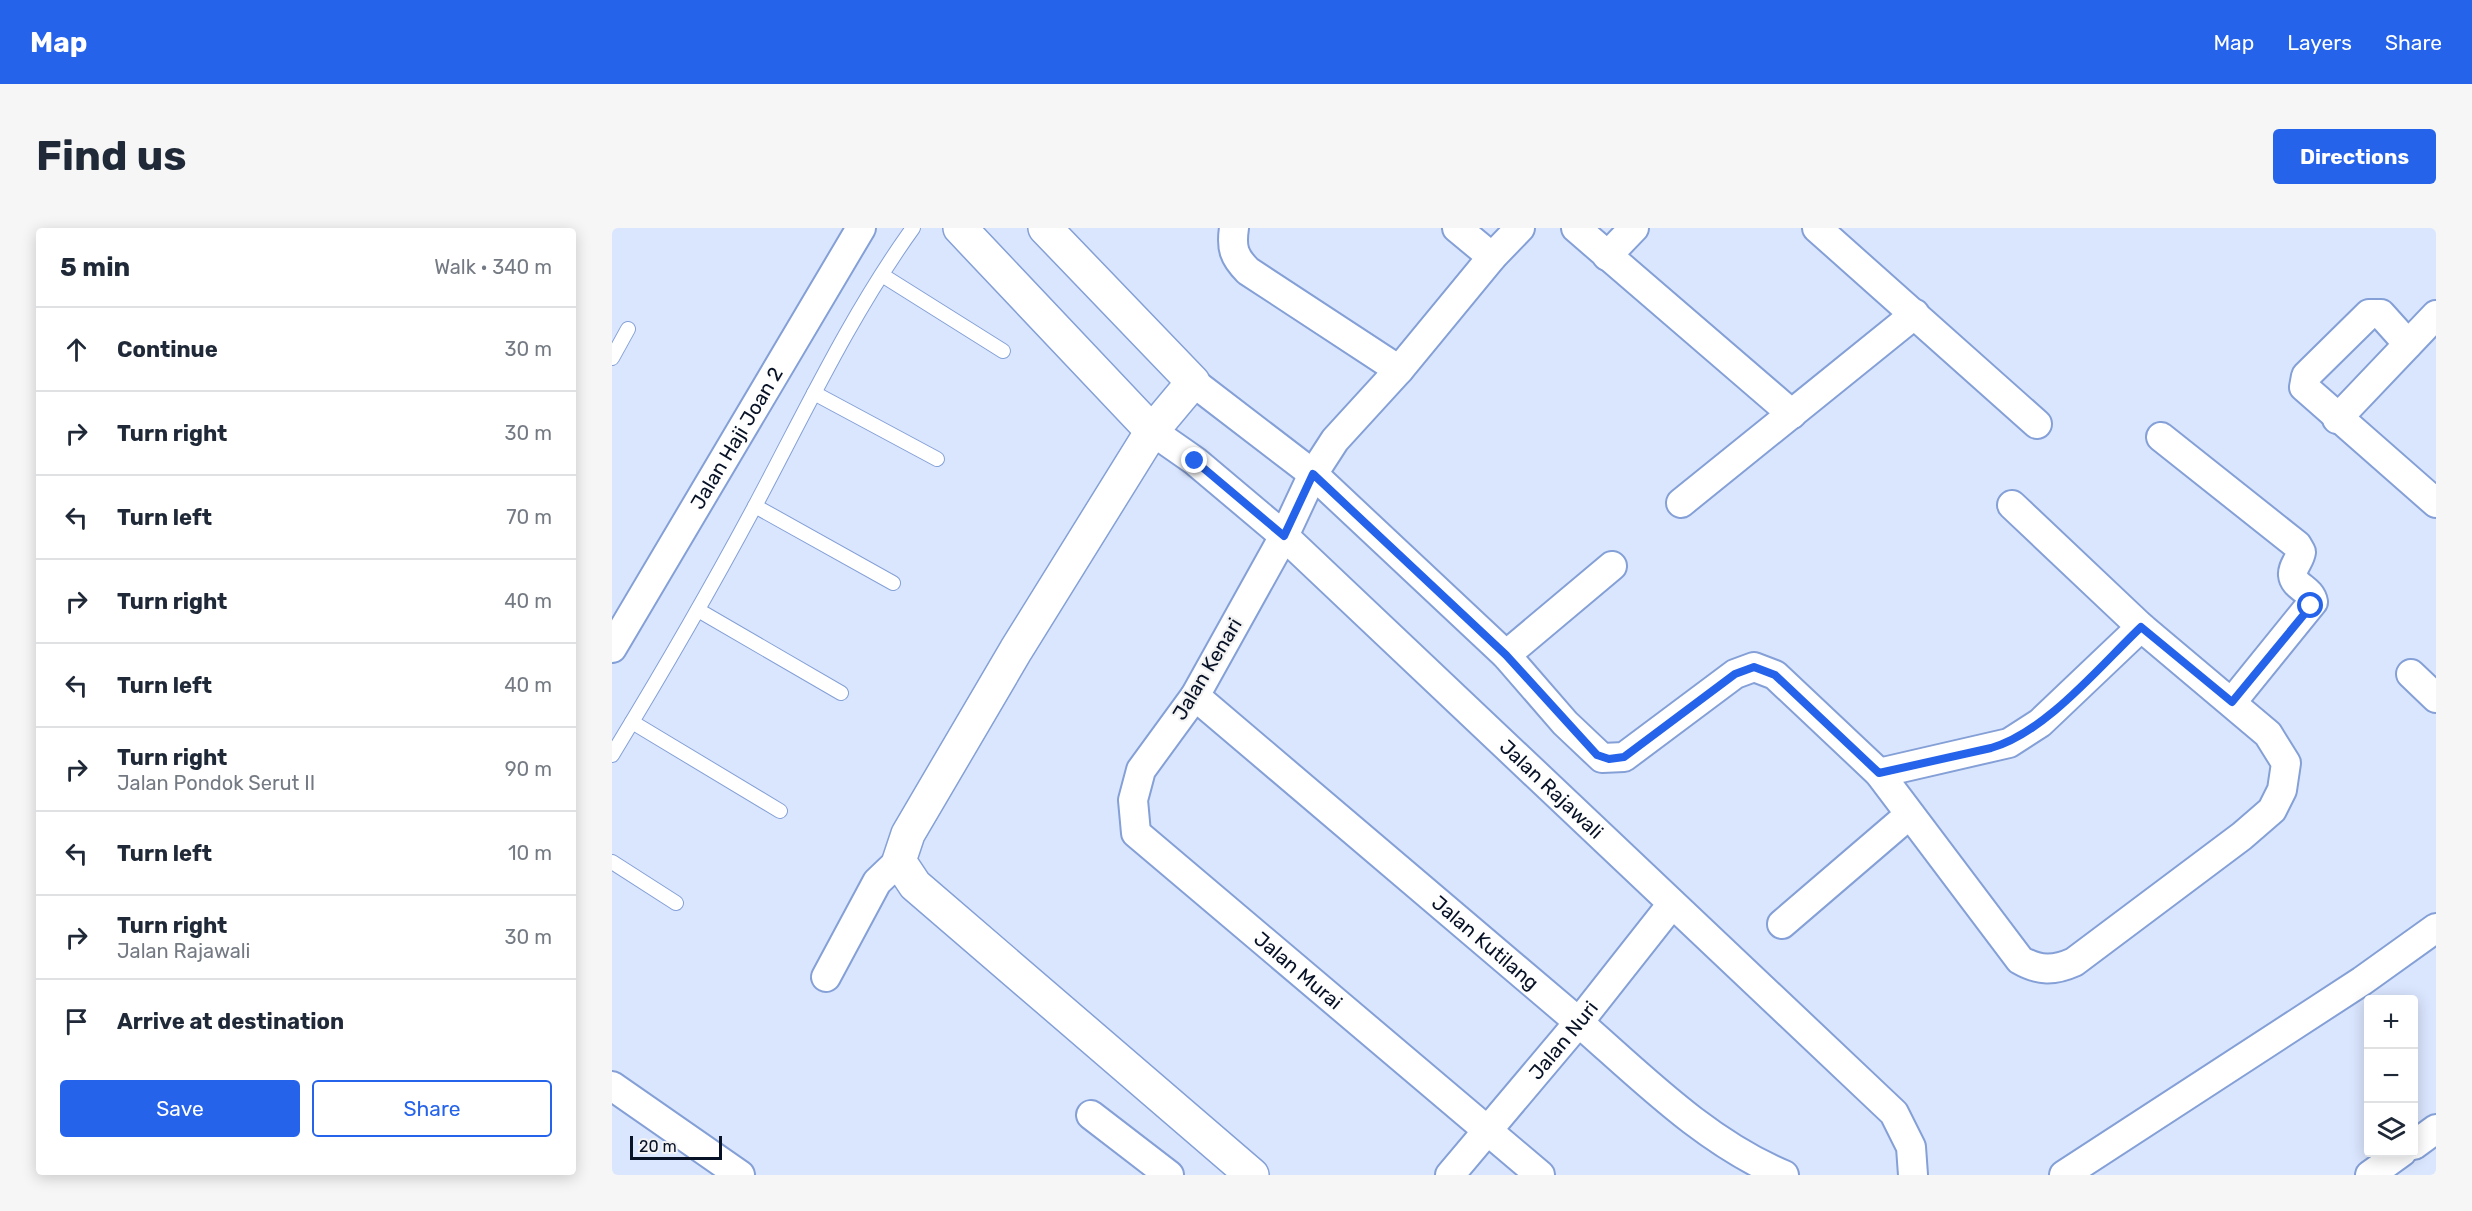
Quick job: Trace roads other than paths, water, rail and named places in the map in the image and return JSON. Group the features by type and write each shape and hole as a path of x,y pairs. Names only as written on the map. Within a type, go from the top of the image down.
{"street":[{"name":"Jalan Haji Joan 2","path":"612,648 861,228"},
{"path":"960,228 1152,431"},
{"path":"1045,228 1193,382 1313,474 1506,655 1597,755 1609,759 1624,757 1735,674 1754,667 1775,675 1879,773 2020,960 2033,968 2060,968 2083,955 2242,836 2272,810 2282,790 2286,763 2268,734 2141,627 2012,506"},
{"path":"1234,228 1232,245 1237,260 1248,272 1398,370"},
{"path":"1457,228 1504,238"},
{"path":"1576,228 1792,414"},
{"path":"1607,256 1634,228"},
{"path":"1817,228 2037,424"},
{"name":"Jalan Kenari","path":"1133,800 1141,770 1195,696 1284,536 1313,474 1335,440 1398,370 1504,238"},
{"path":"1681,503 1915,314"},
{"path":"2408,344 2381,314 2369,314 2306,376 2304,387 2337,419 2436,503"},
{"path":"2337,419 2436,315"},
{"path":"826,977 877,882 899,861 908,834 1016,650 1152,431 1193,382"},
{"name":"Jalan Rajawali","path":"1152,431 1195,461 1284,536 1894,1113 1911,1147 1913,1175"},
{"path":"2161,437 2297,545 2301,552 2293,574 2295,580 2313,599 2311,606 2232,702"},
{"path":"1506,655 1612,566"},
{"path":"1879,773 2009,743 2040,723 2141,627"},
{"path":"2411,674 2436,698"},
{"name":"Jalan Kutilang","path":"1195,696 1579,1022 1648,1085 1752,1162 1784,1175"},
{"name":"Jalan Murai","path":"1133,800 1136,833 1540,1175"},
{"path":"1782,924 1909,815"},
{"path":"899,861 915,885 1252,1175"},
{"name":"Jalan Nuri","path":"1450,1175 1486,1129 1579,1022 1672,904"},
{"path":"2064,1175 2362,981 2436,928"},
{"path":"612,1086 740,1175"},
{"path":"1091,1115 1169,1175"},
{"path":"2418,1142 2436,1129"},
{"path":"2370,1175 2395,1157"}],"lane":[{"path":"612,755 698,610 814,393 882,275 913,228"},
{"path":"882,275 1003,351"},
{"path":"612,358 628,329"},
{"path":"814,393 937,459"},
{"path":"755,506 892,583"},
{"path":"698,610 841,693"},
{"path":"632,722 780,811"},
{"path":"612,862 676,903"}]}
